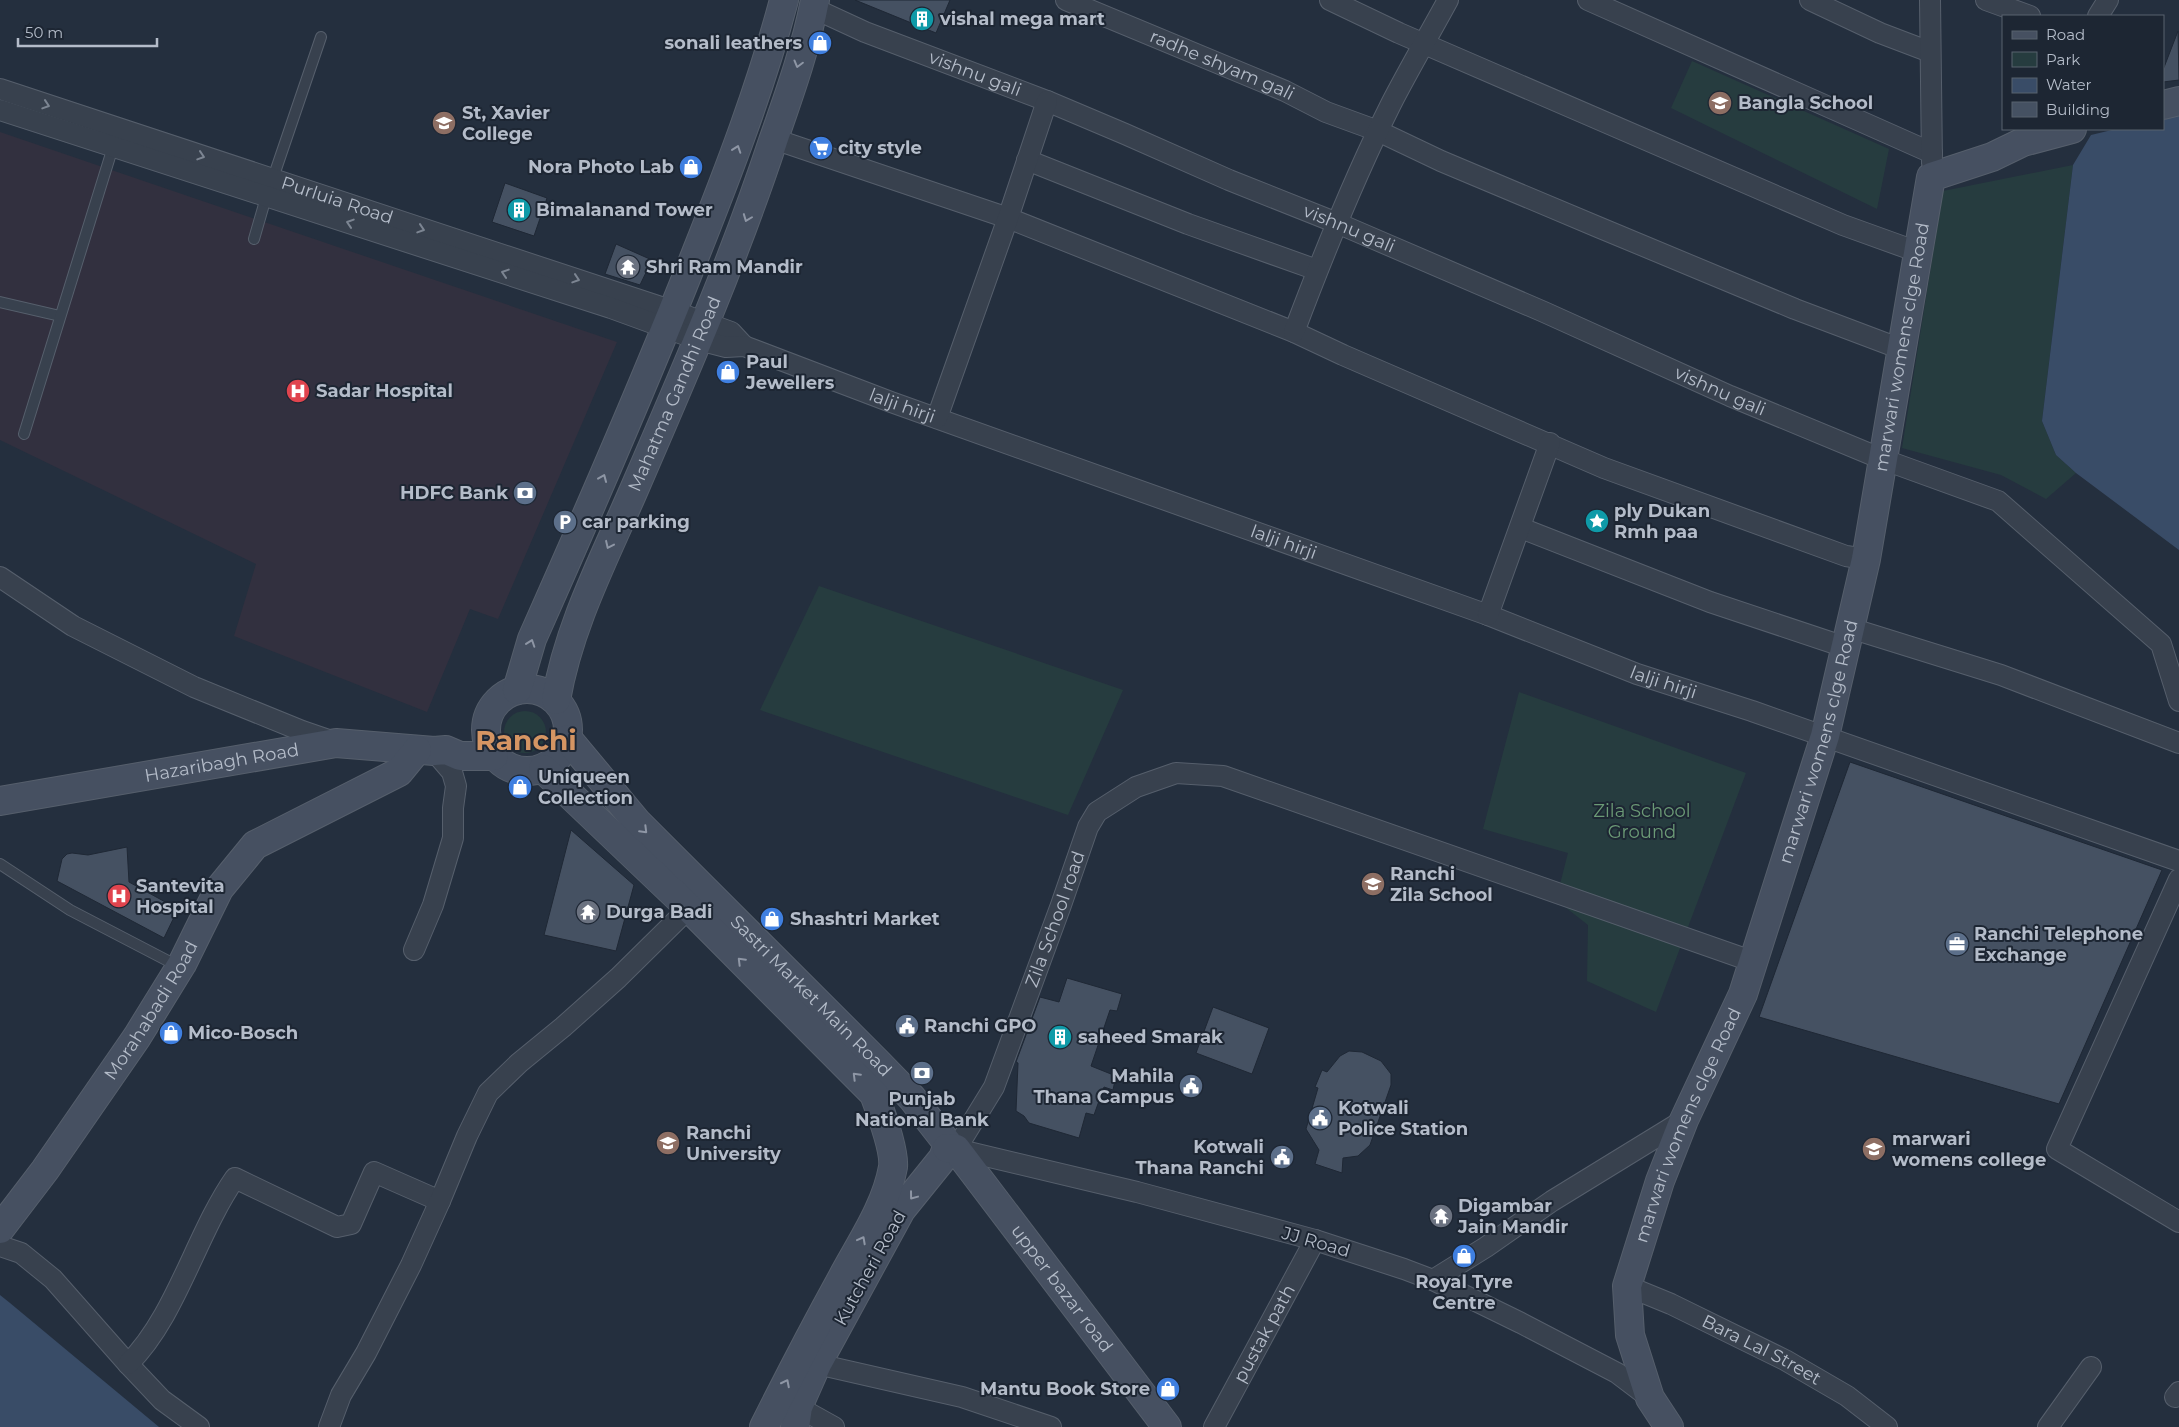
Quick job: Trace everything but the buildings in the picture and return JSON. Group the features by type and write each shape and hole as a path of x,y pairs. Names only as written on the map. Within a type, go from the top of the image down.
{"main road":[{"name":"Mahatma Gandhi Road","path":"517,690 532,639 670,319 732,162 773,42 784,0"},
{"name":"Mahatma Gandhi Road","path":"556,700 561,668 598,568 703,331 751,208 795,78 814,4"},
{"path":"2164,105 2179,101"},
{"path":"1932,165 1992,157 2027,135 2064,130"},
{"name":"marwari womens clge Road","path":"1628,1286 1660,1181 1684,1120 1743,994 1824,736 1866,559 1932,165"},
{"path":"432,750 486,718 494,705 504,695 517,690 537,690 556,700 564,712 568,725 568,739 563,751 554,762 543,769 530,772 516,771 504,765 494,756 487,744 486,718"},
{"name":"Sastri Market Main Road","path":"568,739 637,822 877,1062 931,1121 952,1148"},
{"name":"Hazaribagh Road","path":"0,801 336,743 432,750 460,756 494,756"},
{"name":"Morahabadi Road","path":"0,1229 45,1170 137,1037 182,964 219,889 255,845 399,772 432,750"},
{"path":"543,769 689,908 874,1094 882,1115 893,1166 886,1190 876,1216 804,1347 764,1427"},
{"name":"Kutcheri Road","path":"797,1417 817,1364 901,1210 952,1148"},
{"name":"upper bazar road","path":"952,1148 1167,1427"},
{"path":"1628,1286 1630,1335 1650,1398 1669,1427"}],"street":[{"name":"radhe shyam gali","path":"1066,0 1285,91 1326,112 1378,131 1441,161 1598,228 1796,309 1901,349"},
{"path":"1330,0 1843,224 1918,252"},
{"path":"1294,332 1337,223 1378,131 1448,0"},
{"path":"1588,0 1932,165 1930,0"},
{"path":"1810,0 1880,32 1930,52"},
{"path":"1987,0 2027,15"},
{"path":"2099,15 2108,0"},
{"name":"vishnu gali","path":"814,4 864,32 1047,102 1229,180 1337,223 1544,312 1730,396 1882,459 1998,501 2161,644 2179,701"},
{"name":"Purluia Road","path":"0,90 269,188 703,331"},
{"path":"937,418 1047,102"},
{"name":"Purluia Road","path":"0,110 113,147 269,188"},
{"path":"774,139 1008,218 1294,332 1343,356 1550,443 1604,468 1846,556 1866,559"},
{"path":"1027,160 1188,224 1318,270"},
{"name":"lalji hirji","path":"703,331 731,332 744,346 937,418 1488,615 1637,674 1752,711 2179,861"},
{"path":"1488,615 1550,443"},
{"path":"1520,528 1710,602 2000,675 2179,743"},
{"path":"0,577 72,626 185,682 302,731 336,743"},
{"path":"414,950 426,925 439,888 453,838 453,808 456,786 452,772 432,750"},
{"name":"Zila School road","path":"952,1148 994,1086 1088,827 1098,812 1110,802 1136,787 1176,773 1223,776 1754,962"},
{"path":"2179,879 2057,1149 2179,1222"},
{"path":"329,1427 341,1395 366,1353 411,1265 467,1136 488,1093 519,1062 563,1027 618,978 689,908"},
{"path":"1433,1280 1486,1247 1552,1201 1684,1120"},
{"name":"JJ Road","path":"952,1148 1136,1192 1315,1240 1433,1280 1617,1373 1650,1398"},
{"path":"128,1364 140,1352 165,1311 222,1197 235,1178 337,1226 352,1224 374,1172 440,1201"},
{"name":"pustak path","path":"1214,1427 1315,1240"},
{"path":"0,1246 21,1253 53,1279 162,1400 199,1427"},
{"name":"Bara Lal Street","path":"1628,1286 1671,1304 1785,1360 1847,1396 1887,1427"},
{"path":"817,1364 962,1397 1051,1427"},
{"path":"2048,1427 2091,1368"},
{"path":"797,1417 834,1427"}],"lane":[{"path":"254,239 269,188 321,37"},
{"path":"24,434 113,147"},
{"path":"0,302 60,316"},
{"path":"0,864 70,910 162,958 182,964"}],"shaded area":[{"name":"Sadar Hospital","path":"0,132 617,342 498,619 470,609 427,712 234,636 256,564 0,440"}],"green space":[{"path":"1692,61 1889,149 1877,209 1671,108"},
{"path":"2073,165 2042,421 2056,455 2076,473 2046,499 2001,475 1902,448 1943,191"},
{"path":"819,586 1123,690 1068,815 760,710"},
{"name":"Zila School Ground","path":"1519,692 1746,773 1656,1012 1587,981 1588,925 1556,900 1568,853 1483,829"},
{"path":"529,711 537,714 543,720 546,732 543,744 537,750 521,753 513,750 507,744 504,728 507,720 513,714"}],"water":[{"path":"2179,114 2179,550 2076,473 2056,455 2042,421 2073,165 2091,135 2112,130 2164,130 2164,118"},
{"path":"0,1295 10,1303 159,1427 0,1427"}],"place":[{"name":"vishal mega mart","path":"922,19"},
{"name":"sonali leathers","path":"820,43"},
{"name":"Bangla School","path":"1720,103"},
{"name":"St, Xavier College","path":"444,123"},
{"name":"city style","path":"821,148"},
{"name":"Nora Photo Lab","path":"691,167"},
{"name":"Bimalanand Tower","path":"519,210"},
{"name":"Shri Ram Mandir","path":"628,267"},
{"name":"Paul Jewellers","path":"728,372"},
{"name":"Sadar Hospital","path":"298,391"},
{"name":"HDFC Bank","path":"525,493"},
{"name":"ply Dukan Rmh paa","path":"1597,521"},
{"name":"car parking","path":"565,522"},
{"name":"Uniqueen Collection","path":"520,787"},
{"name":"Ranchi Zila School","path":"1373,884"},
{"name":"Santevita Hospital","path":"119,896"},
{"name":"Durga Badi","path":"588,912"},
{"name":"Shashtri Market","path":"772,919"},
{"name":"Ranchi Telephone Exchange","path":"1957,944"},
{"name":"Ranchi GPO","path":"907,1026"},
{"name":"Mico-Bosch","path":"171,1033"},
{"name":"saheed Smarak","path":"1060,1037"},
{"name":"Punjab National Bank","path":"922,1073"},
{"name":"Mahila Thana Campus","path":"1191,1086"},
{"name":"Kotwali Police Station","path":"1320,1118"},
{"name":"Ranchi University","path":"668,1143"},
{"name":"marwari womens college","path":"1874,1149"},
{"name":"Kotwali Thana Ranchi","path":"1282,1157"},
{"name":"Digambar Jain Mandir","path":"1441,1216"},
{"name":"Royal Tyre Centre","path":"1464,1256"},
{"name":"Mantu Book Store","path":"1168,1389"}],"district":[{"name":"Ranchi","path":"526,740"}]}
